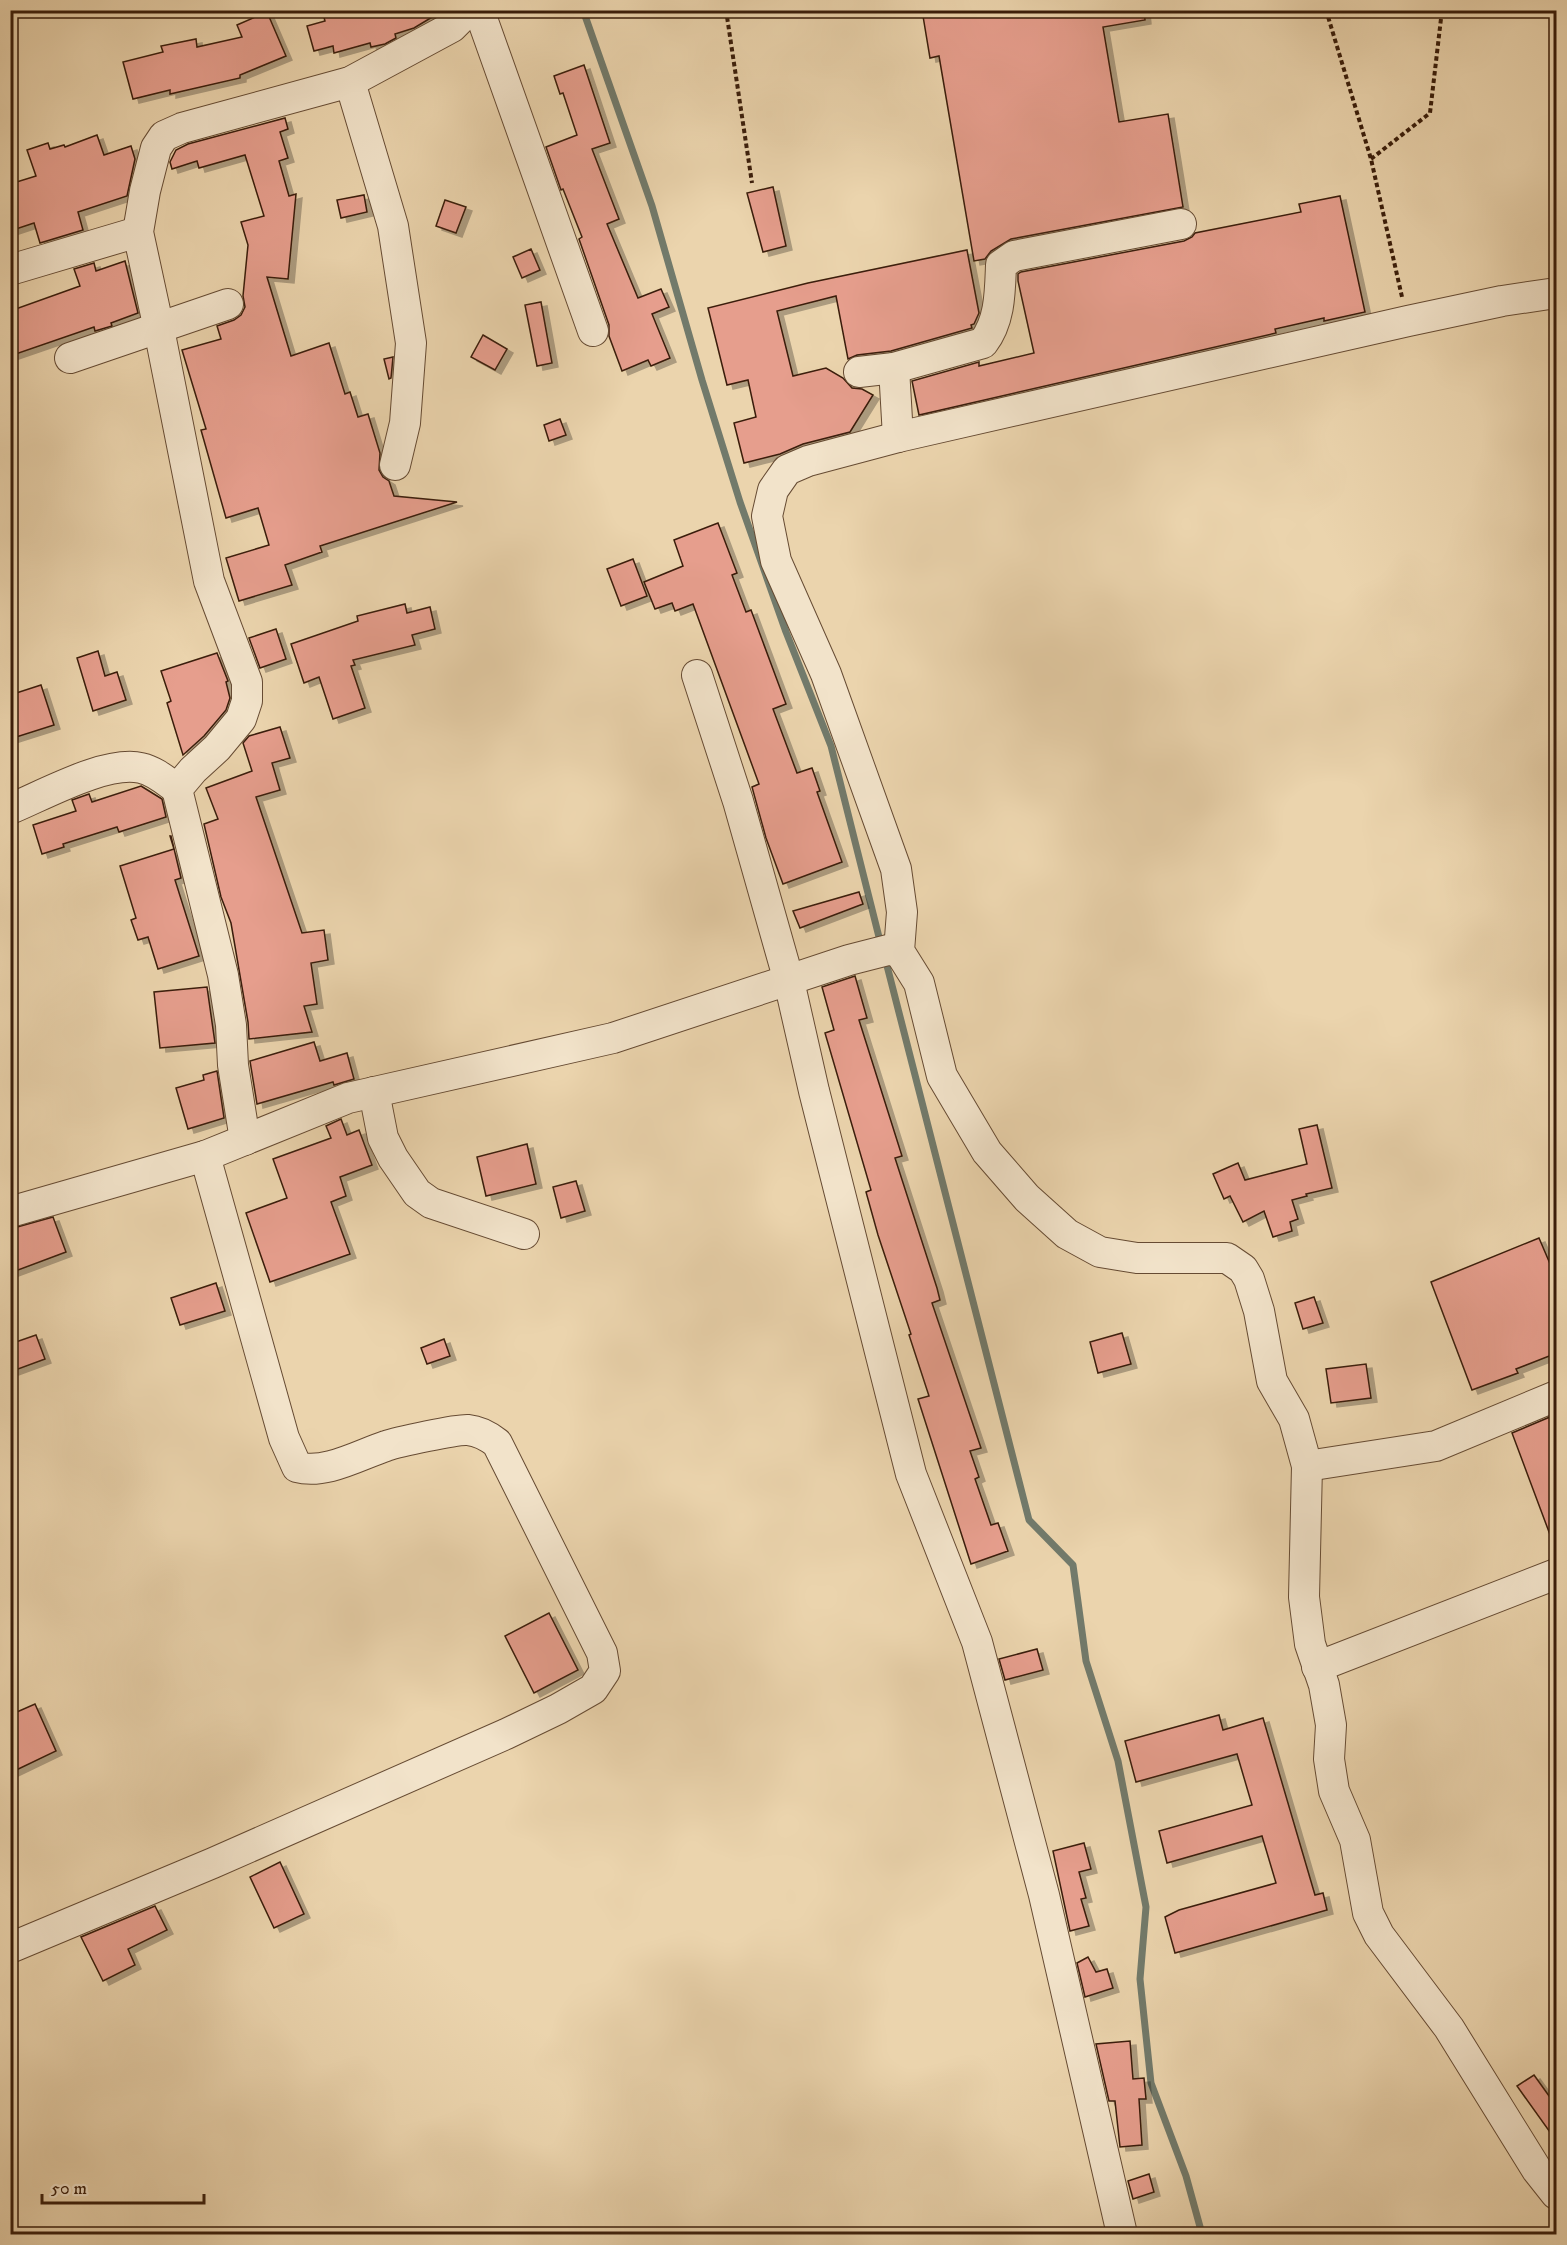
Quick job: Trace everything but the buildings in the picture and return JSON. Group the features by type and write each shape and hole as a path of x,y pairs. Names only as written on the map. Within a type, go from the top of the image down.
{"street":[{"path":"177,789 193,770 217,748 241,719 247,701 247,682 208,581 138,232 156,148 164,136 182,128 350,82 452,27 469,10"},
{"path":"479,10 593,332"},
{"path":"350,82 393,226 407,303 411,343 405,423 395,465"},
{"path":"859,372 894,369 983,343 990,333 1000,301 1001,265 1014,256 1181,224"},
{"path":"10,270 138,232"},
{"path":"1557,293 1502,301 1408,321 898,437 808,462 788,470 773,490 767,516 776,561 826,674 896,869 902,912 894,951 919,983 942,1076 987,1152 1027,1198 1067,1234 1100,1252 1137,1258 1227,1258 1243,1269 1249,1279 1259,1311 1272,1381 1294,1419 1307,1466 1304,1597 1310,1644 1323,1685 1331,1725 1329,1759 1334,1791 1355,1840 1368,1913 1379,1935 1449,2028 1537,2170 1557,2194"},
{"path":"70,358 228,304"},
{"path":"894,369 898,437"},
{"path":"697,675 738,801 789,981 817,1103 911,1474 980,1653 1044,1895 1122,2235"},
{"path":"10,809 117,767 128,766 149,771 177,789 223,975 231,1025 233,1065 245,1140"},
{"path":"10,1212 205,1156 348,1098 613,1038 849,960 894,951"},
{"path":"374,1092 383,1138 393,1158 417,1193 431,1203 524,1234"},
{"path":"10,1948 213,1863 558,1710 593,1689 605,1671 602,1653 546,1539 496,1443 485,1434 466,1430 389,1444 360,1456 319,1468 306,1470 297,1467 284,1438 205,1156"},
{"path":"1307,1466 1436,1446 1557,1396"},
{"path":"1317,1667 1557,1574"}],"path":[{"path":"726,10 752,183"},
{"path":"1326,10 1371,159 1408,321"},
{"path":"1371,159 1430,113 1442,10"}],"waterway":[{"path":"583,10 652,206 740,502 786,632 831,746 881,945"},
{"path":"885,958 1029,1520 1073,1565 1086,1661 1118,1761 1146,1907 1140,1979 1151,2083 1186,2176 1202,2234"}]}
